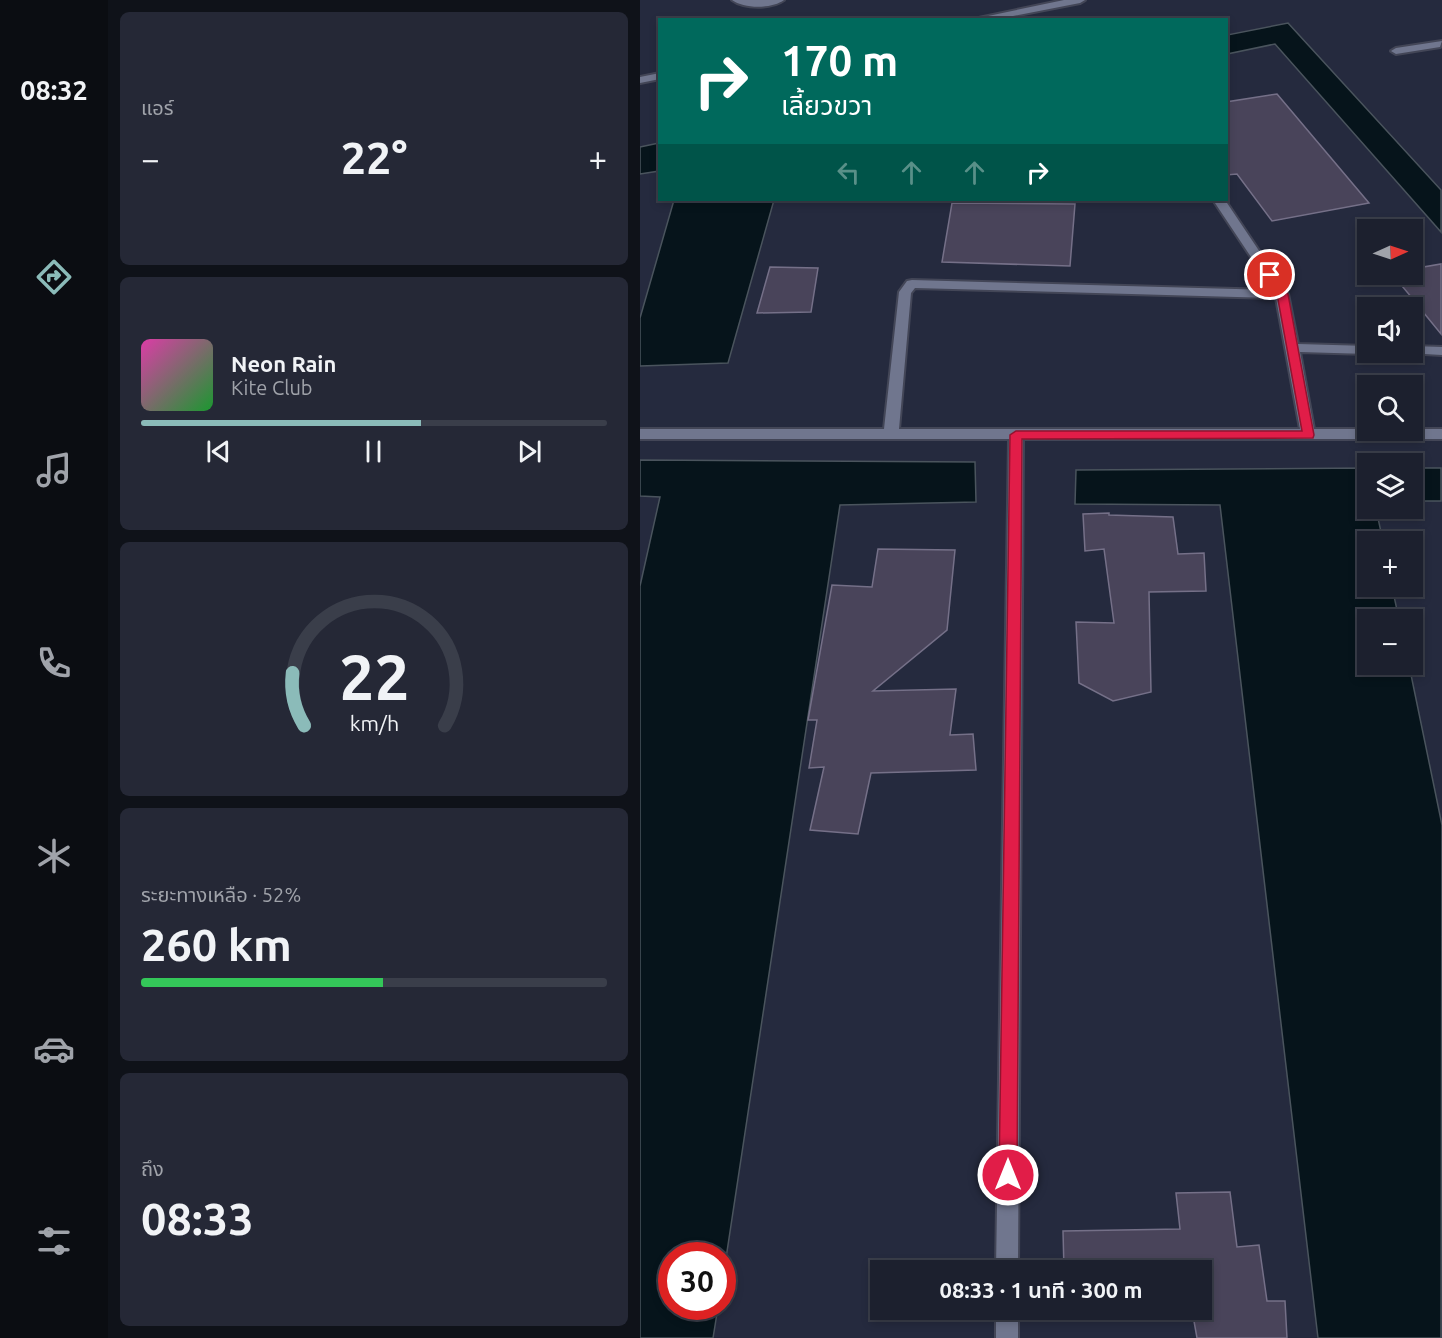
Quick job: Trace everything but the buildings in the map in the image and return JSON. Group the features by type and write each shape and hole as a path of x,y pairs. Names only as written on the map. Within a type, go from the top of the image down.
{"street":[{"path":"737,0 748,4 779,0"},
{"path":"985,18 1080,0"},
{"path":"1396,51 1441,45"},
{"path":"640,80 658,76"},
{"path":"1220,201 1282,294 1309,435"},
{"path":"891,434 905,292 912,284 1282,294"},
{"path":"1292,348 1357,350"},
{"path":"1423,350 1441,351"},
{"path":"640,434 1441,434"},
{"path":"1007,1260 1016,435"},
{"path":"1007,1320 1007,1338"}],"shaded area":[{"path":"1288,23 1441,190 1441,232 1275,44 1228,54 1228,35"},
{"path":"658,143 658,171 640,174 640,147"},
{"path":"674,201 774,201 728,363 640,366 640,318"},
{"path":"640,460 975,462 976,502 840,505 728,1242 658,1242 658,1320 716,1320 713,1338 640,1338 640,586 660,497 640,496"},
{"path":"1357,468 1357,519 1378,519 1381,531 1357,531 1357,597 1394,597 1397,609 1357,609 1357,675 1411,675 1442,825 1441,1338 1318,1338 1220,505 1075,504 1076,470"},
{"path":"1423,468 1441,468 1441,501 1423,501"}],"route":[{"path":"1008,1175 1016,435 1309,435 1282,294 1270,275"}]}
